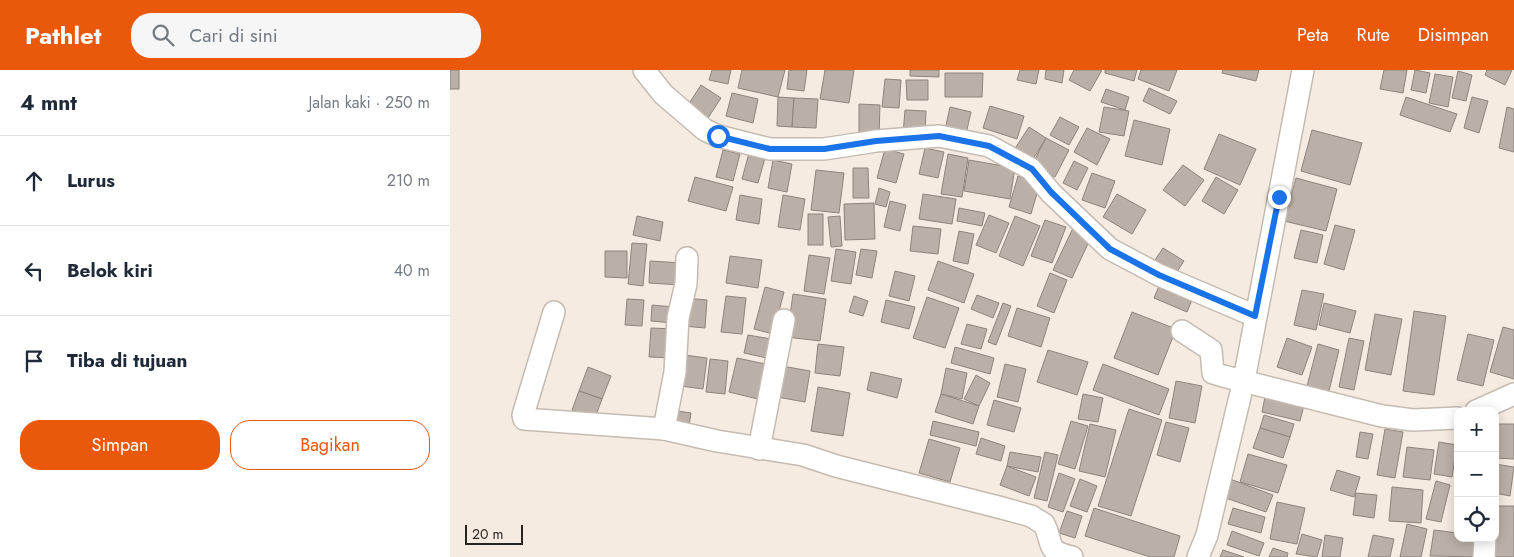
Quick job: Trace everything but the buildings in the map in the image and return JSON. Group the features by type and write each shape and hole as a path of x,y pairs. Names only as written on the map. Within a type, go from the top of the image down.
{"street":[{"path":"644,70 663,94 704,130 718,136 770,149 824,149 876,141 939,136 989,146 1032,169 1051,192 1110,249 1159,275 1255,316"},
{"path":"1198,557 1207,535 1244,380 1303,70"},
{"path":"664,430 675,372 678,318 686,284 687,258"},
{"path":"554,312 523,415 524,419 664,430 759,449 803,455 836,466 953,494 1031,516 1044,524 1051,548 1056,553 1072,557"},
{"path":"759,449 784,320"},
{"path":"1182,331 1211,350 1213,373 1308,399 1360,409 1382,416 1413,420 1454,418"},
{"path":"1485,407 1514,394"},
{"path":"1484,557 1485,542"}],"route":[{"path":"718,136 770,149 824,149 876,141 939,136 989,146 1032,169 1051,192 1110,249 1159,275 1255,316 1279,197"}]}
